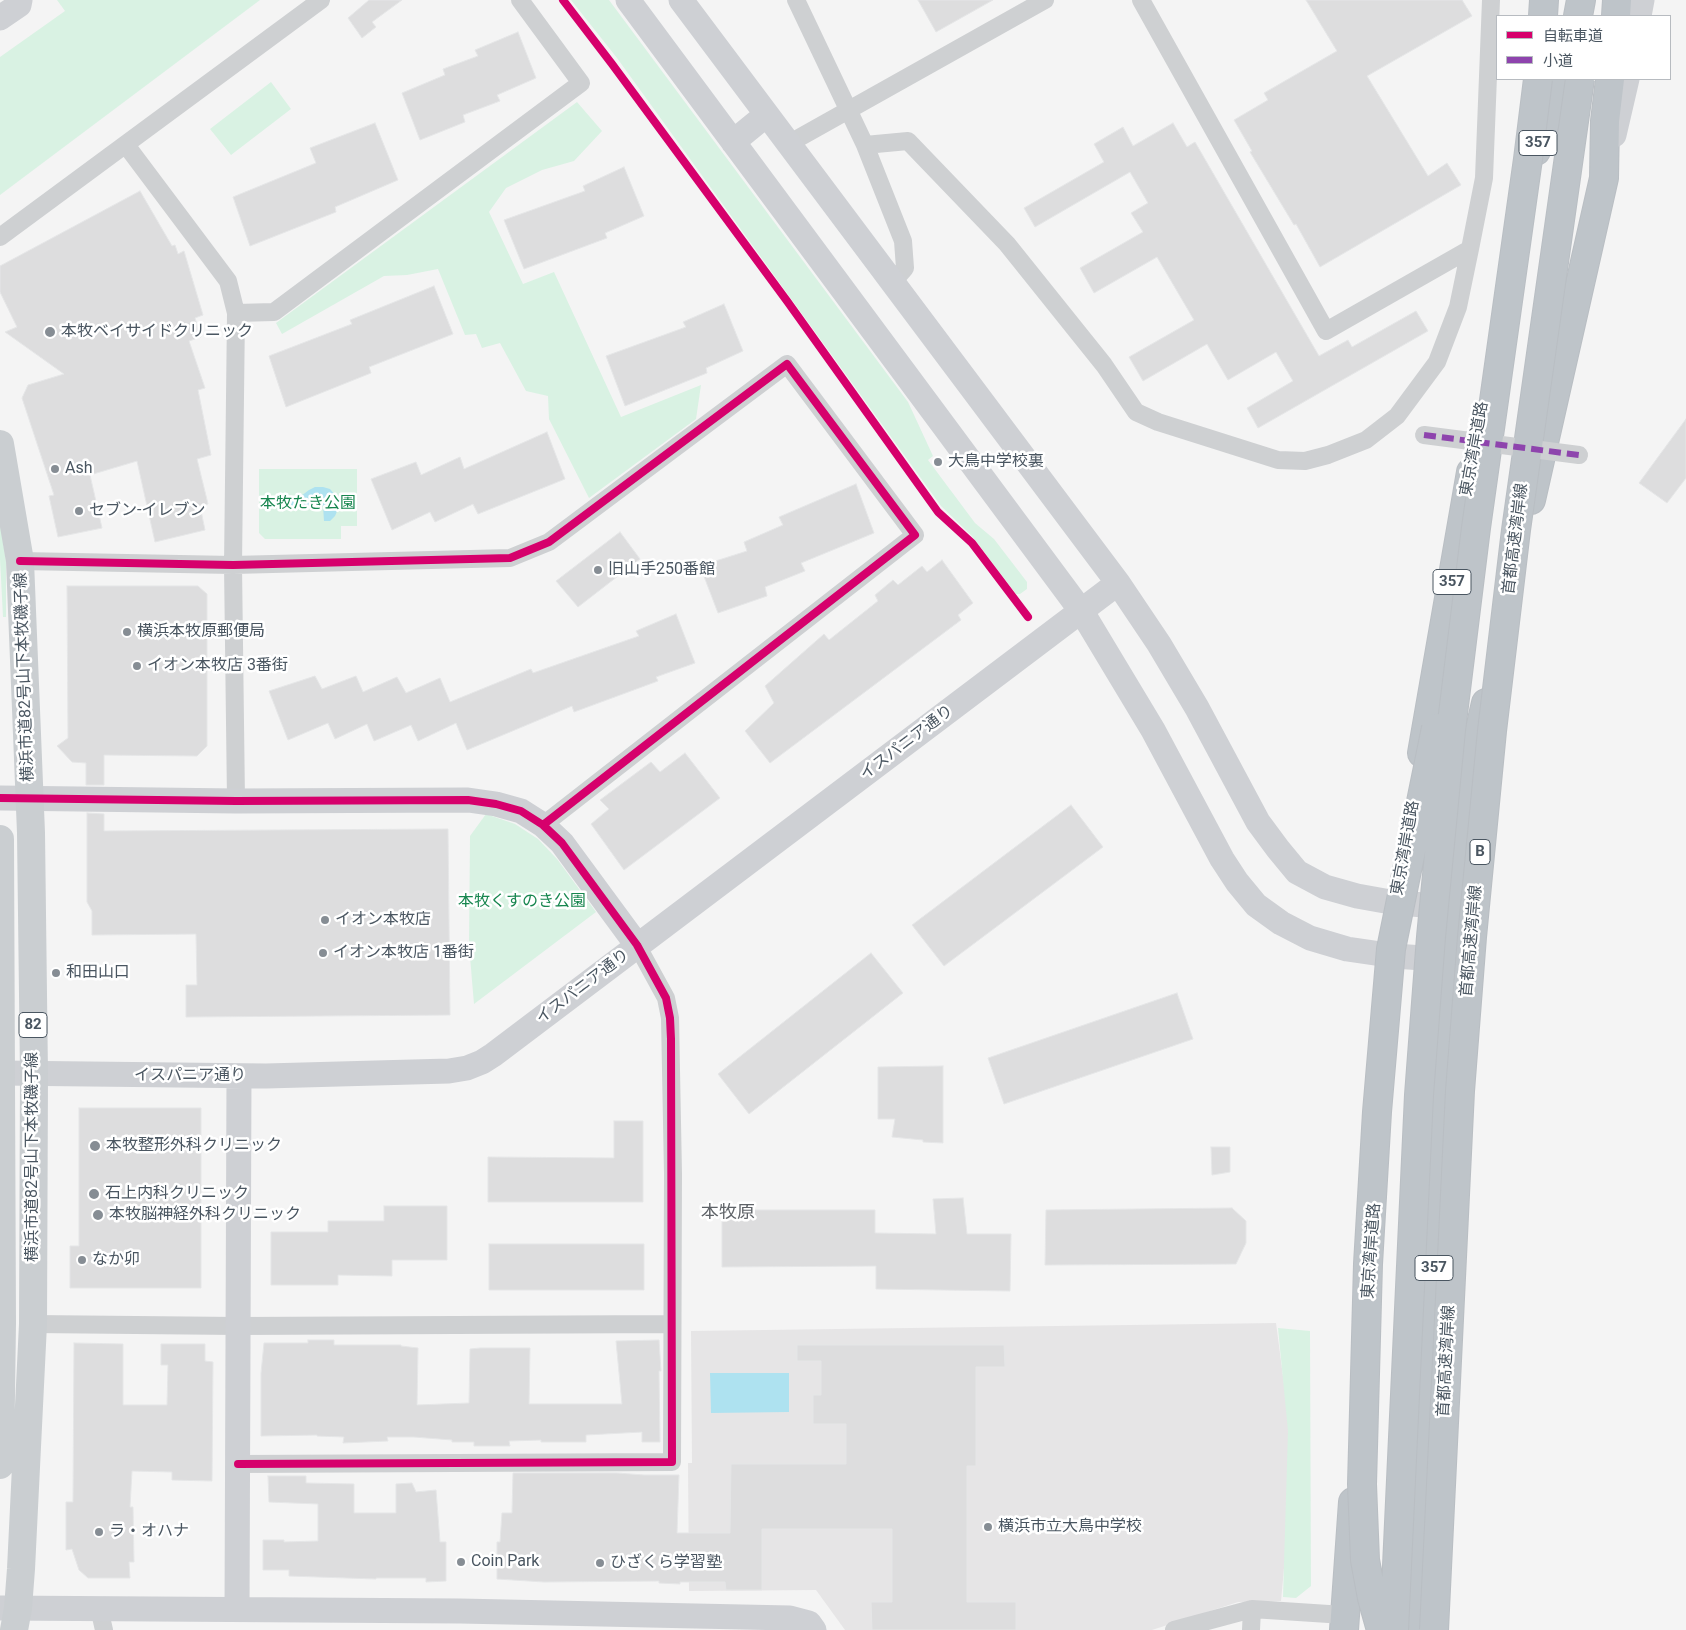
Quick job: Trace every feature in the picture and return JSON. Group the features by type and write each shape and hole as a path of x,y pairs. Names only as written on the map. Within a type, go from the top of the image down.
{"highway":[{"path":"1543,15 1544,0"},
{"path":"1578,15 1581,0"},
{"path":"1587,15 1588,0"},
{"path":"1616,15 1617,0"},
{"path":"1394,1630 1419,1095 1430,947 1451,730 1476,528 1528,159 1537,80"},
{"name":"東京湾岸道路","path":"1344,1622 1395,956 1396,903 1517,208 1559,80"},
{"name":"首都高速湾岸線","path":"1434,1630 1460,1091 1472,937 1492,731 1516,530 1580,80"},
{"name":"357","path":"1418,1630 1450,960 1465,792 1604,178 1605,122 1610,80"},
{"path":"1381,1630 1372,1598 1365,1560 1362,1484 1368,1264 1377,1112 1391,949 1476,528"}],"main road":[{"name":"横浜市道82号山下本牧磯子線","path":"0,444 20,562 30,797 34,1075 33,1324 11,1615"},
{"name":"横浜市道82号山下本牧磯子線","path":"0,839 0,1465"}],"street":[{"path":"0,18 19,5 20,0"},
{"path":"0,237 321,0"},
{"path":"236,313 274,312 581,83 520,0"},
{"path":"628,0 1082,612 1152,730 1222,859 1237,882 1256,905 1280,923 1310,938 1347,949 1395,956 1450,960"},
{"path":"681,0 1118,583 1159,644 1258,822 1297,872 1325,887 1357,896 1396,903 1454,907"},
{"path":"796,0 866,145 903,241 904,268 892,283"},
{"path":"788,144 1045,0"},
{"path":"1141,0 1326,331 1470,249"},
{"path":"866,145 908,141 1007,244 1104,365 1136,412 1158,422 1278,460 1305,461 1328,455 1366,440 1397,416 1437,362 1458,307 1484,178 1491,0"},
{"path":"1639,15 1642,0"},
{"path":"1517,208 1537,80"},
{"path":"1604,178 1626,80"},
{"path":"733,142 766,115"},
{"path":"126,145 228,281 236,313 233,565 236,801"},
{"path":"20,562 233,565 510,558 548,542 787,364 915,535 543,825"},
{"path":"1424,435 1579,455"},
{"name":"イスパニア通り","path":"1,1074 239,1076 449,1071 467,1068 493,1055 1118,583"},
{"path":"0,798 236,801 468,800 496,804 521,811 543,825 562,843 637,946 666,998 670,1018 673,1164 672,1462 238,1464"},
{"path":"236,1609 239,1076"},
{"path":"33,1324 238,1326 672,1324"},
{"path":"11,1615 102,1619 236,1609 459,1621 696,1623 790,1618 809,1623 814,1630"},
{"path":"1251,1630 1252,1609"},
{"path":"1174,1630 1206,1625 1252,1609 1344,1622"}],"shaded area":[{"name":"横浜市立大鳥中学校","path":"1276,1323 1294,1460 1281,1601 1238,1602 1152,1630 845,1630 816,1590 689,1591 688,1463 692,1463 691,1331"}],"green space":[{"path":"57,0 260,0 0,195 0,57 65,11"},
{"path":"571,0 609,0 908,402 933,456 928,460 975,523 994,539 1027,582 1027,589 1020,594 1016,594 972,536 941,506 617,58"},
{"path":"271,82 291,109 231,155 210,129"},
{"path":"577,102 602,131 574,161 542,170 506,188 489,212 523,284 554,272 621,417 701,385 696,419 589,498 549,419 548,396 526,391 500,343 482,348 476,334 465,335 438,269 407,275 384,276 282,334 276,323"},
{"name":"本牧たき公園","path":"259,469 357,469 357,526 341,526 341,539 265,539 259,533"},
{"path":"0,520 6,562 6,617 3,617"},
{"name":"本牧くすのき公園","path":"486,814 515,824 538,839 557,859 596,912 474,1004 469,945 470,836"},
{"path":"1278,1328 1310,1331 1311,1586 1296,1598 1283,1597 1288,1431"}],"water":[{"path":"315,487 330,489 335,495 338,509 330,521 324,521 323,506 272,506 272,497 280,501 289,502"},
{"path":"710,1373 789,1373 789,1412 711,1413"}],"building":[{"path":"369,0 402,0 372,22 376,27 362,38 348,18"},
{"path":"918,0 993,0 936,32"},
{"path":"1306,0 1462,0 1472,16 1367,76 1428,176 1447,163 1461,185 1320,267 1296,224 1294,225 1250,152 1252,151 1234,120 1268,100 1264,93 1337,51"},
{"path":"518,32 536,78 497,95 500,101 463,115 465,122 420,140 402,93 445,75 443,69 478,56 475,50"},
{"path":"375,123 398,180 335,207 336,212 250,246 233,197 316,163 310,148"},
{"path":"1173,123 1187,147 1195,142 1319,356 1348,340 1352,347 1416,311 1428,331 1258,428 1247,408 1293,381 1276,352 1228,380 1207,344 1143,381 1129,357 1194,320 1157,257 1094,293 1080,268 1143,232 1131,213 1148,203 1130,172 1035,227 1024,208 1104,162 1094,144 1123,127 1133,146"},
{"path":"624,167 644,216 605,233 607,238 524,269 504,220 585,191 583,186"},
{"path":"140,191 172,246 175,245 178,254 184,251 203,315 195,318 201,337 189,341 205,388 198,390 211,455 197,459 208,504 200,506 205,530 155,542 137,461 90,475 102,528 58,537 49,496 54,495 22,398 28,385 64,374 5,332 17,327 0,292 0,266"},
{"path":"434,286 453,334 369,367 371,373 286,407 269,356 352,324 350,320"},
{"path":"724,304 743,351 706,368 707,373 625,406 606,356 686,327 683,322"},
{"path":"1686,419 1686,478 1667,503 1639,483"},
{"path":"547,432 565,479 478,514 473,504 435,522 430,512 392,530 371,479 416,462 421,475 460,457 464,469"},
{"path":"856,484 874,533 801,563 805,571 765,587 767,596 718,613 700,566 747,551 744,542 783,525 779,517"},
{"name":"旧山手250番館","path":"620,532 640,559 578,607 556,581"},
{"path":"942,560 973,603 958,615 961,620 770,763 745,731 774,703 765,686 824,634 829,640 878,601 875,595 893,580 898,585 922,566 927,572"},
{"name":"イオン本牧店 3番街","path":"67,586 198,586 207,594 207,746 197,756 104,755 104,785 86,785 86,763 72,762 57,746 68,738"},
{"path":"676,614 695,663 656,677 658,681 574,712 572,706 467,750 456,723 418,741 411,725 374,741 367,724 335,739 328,723 288,740 269,691 315,676 322,689 356,676 363,692 397,677 406,693 440,678 450,702 531,669 533,673 639,636 636,631"},
{"path":"685,753 720,798 624,870 591,824 609,809 600,800 651,762 660,772"},
{"path":"1071,805 1103,847 944,966 912,925"},
{"name":"イオン本牧店 1番街","path":"87,813 104,814 104,831 448,829 450,1015 186,1017 186,985 197,985 196,934 92,935 92,911 87,902"},
{"path":"871,953 903,993 749,1114 718,1074"},
{"path":"1177,993 1193,1039 1004,1104 988,1058"},
{"path":"943,1066 943,1143 892,1137 895,1119 878,1119 878,1067"},
{"path":"79,1108 201,1108 201,1288 70,1288 70,1246 79,1246"},
{"path":"614,1121 643,1121 643,1202 488,1202 488,1157 614,1158"},
{"path":"1211,1147 1230,1147 1230,1172 1212,1175"},
{"path":"963,1198 967,1234 1011,1234 1010,1291 876,1289 876,1266 722,1267 722,1210 875,1210 875,1233 936,1234 933,1199"},
{"path":"384,1206 447,1206 447,1260 392,1260 392,1276 338,1275 338,1285 271,1285 271,1232 328,1232 328,1221 384,1221"},
{"path":"1232,1208 1246,1221 1246,1243 1236,1264 1045,1265 1046,1210"},
{"path":"489,1244 644,1244 644,1290 489,1290"},
{"path":"308,1340 334,1340 334,1345 401,1345 418,1348 417,1405 469,1403 470,1349 480,1348 530,1348 529,1404 622,1404 616,1341 659,1340 661,1371 659,1371 660,1442 642,1442 642,1432 586,1435 586,1442 509,1441 510,1446 474,1446 474,1442 452,1442 452,1440 414,1437 387,1437 388,1441 343,1443 344,1437 317,1435 261,1436 261,1373 264,1343 308,1343"},
{"path":"74,1343 123,1344 123,1405 167,1405 168,1365 161,1365 161,1344 205,1344 205,1361 213,1362 212,1481 172,1480 172,1472 132,1471 130,1507 133,1507 134,1562 129,1562 130,1578 88,1578 79,1570 72,1549 66,1550 66,1502 73,1502"},
{"path":"797,1345 1004,1345 1005,1367 976,1367 976,1466 967,1466 967,1602 1016,1602 1016,1630 872,1630 871,1602 892,1602 892,1529 762,1529 762,1590 726,1590 725,1582 680,1582 680,1584 659,1583 659,1581 544,1582 497,1579 497,1542 500,1542 502,1513 512,1513 513,1473 679,1475 677,1533 730,1533 731,1464 846,1464 846,1424 813,1424 813,1395 821,1395 821,1361 797,1361"},
{"path":"268,1476 306,1476 306,1483 354,1484 354,1513 396,1513 396,1484 412,1483 416,1492 436,1490 440,1542 446,1542 446,1581 426,1582 426,1578 376,1579 289,1576 289,1570 263,1570 263,1540 284,1540 284,1542 318,1541 318,1504 269,1502"}],"marked path":[{"path":"1424,435 1579,455"}],"cycle path":[{"path":"563,0 787,301 938,512 972,543 1028,617"},
{"path":"20,561 233,565 510,558 549,542 787,364 915,535 543,825"},
{"path":"0,798 236,801 468,800 496,804 521,811 543,825 562,843 637,945 666,998 670,1018 671,1039 672,1462 238,1464"}],"place":[{"name":"本牧ベイサイドクリニック","path":"50,332"},
{"name":"大鳥中学校裏","path":"938,462"},
{"name":"Ash","path":"55,469"},
{"name":"セブン-イレブン","path":"79,511"},
{"name":"旧山手250番館","path":"598,570"},
{"name":"横浜本牧原郵便局","path":"127,632"},
{"name":"イオン本牧店 3番街","path":"137,666"},
{"name":"イオン本牧店","path":"325,920"},
{"name":"イオン本牧店 1番街","path":"323,953"},
{"name":"和田山口","path":"56,973"},
{"name":"本牧整形外科クリニック","path":"95,1146"},
{"name":"石上内科クリニック","path":"94,1194"},
{"name":"本牧脳神経外科クリニック","path":"98,1215"},
{"name":"なか卯","path":"82,1260"},
{"name":"横浜市立大鳥中学校","path":"988,1527"},
{"name":"ラ・オハナ","path":"99,1532"},
{"name":"Coin Park","path":"461,1562"},
{"name":"ひざくら学習塾","path":"600,1563"}],"district":[{"name":"本牧原","path":"728,1213"}]}
